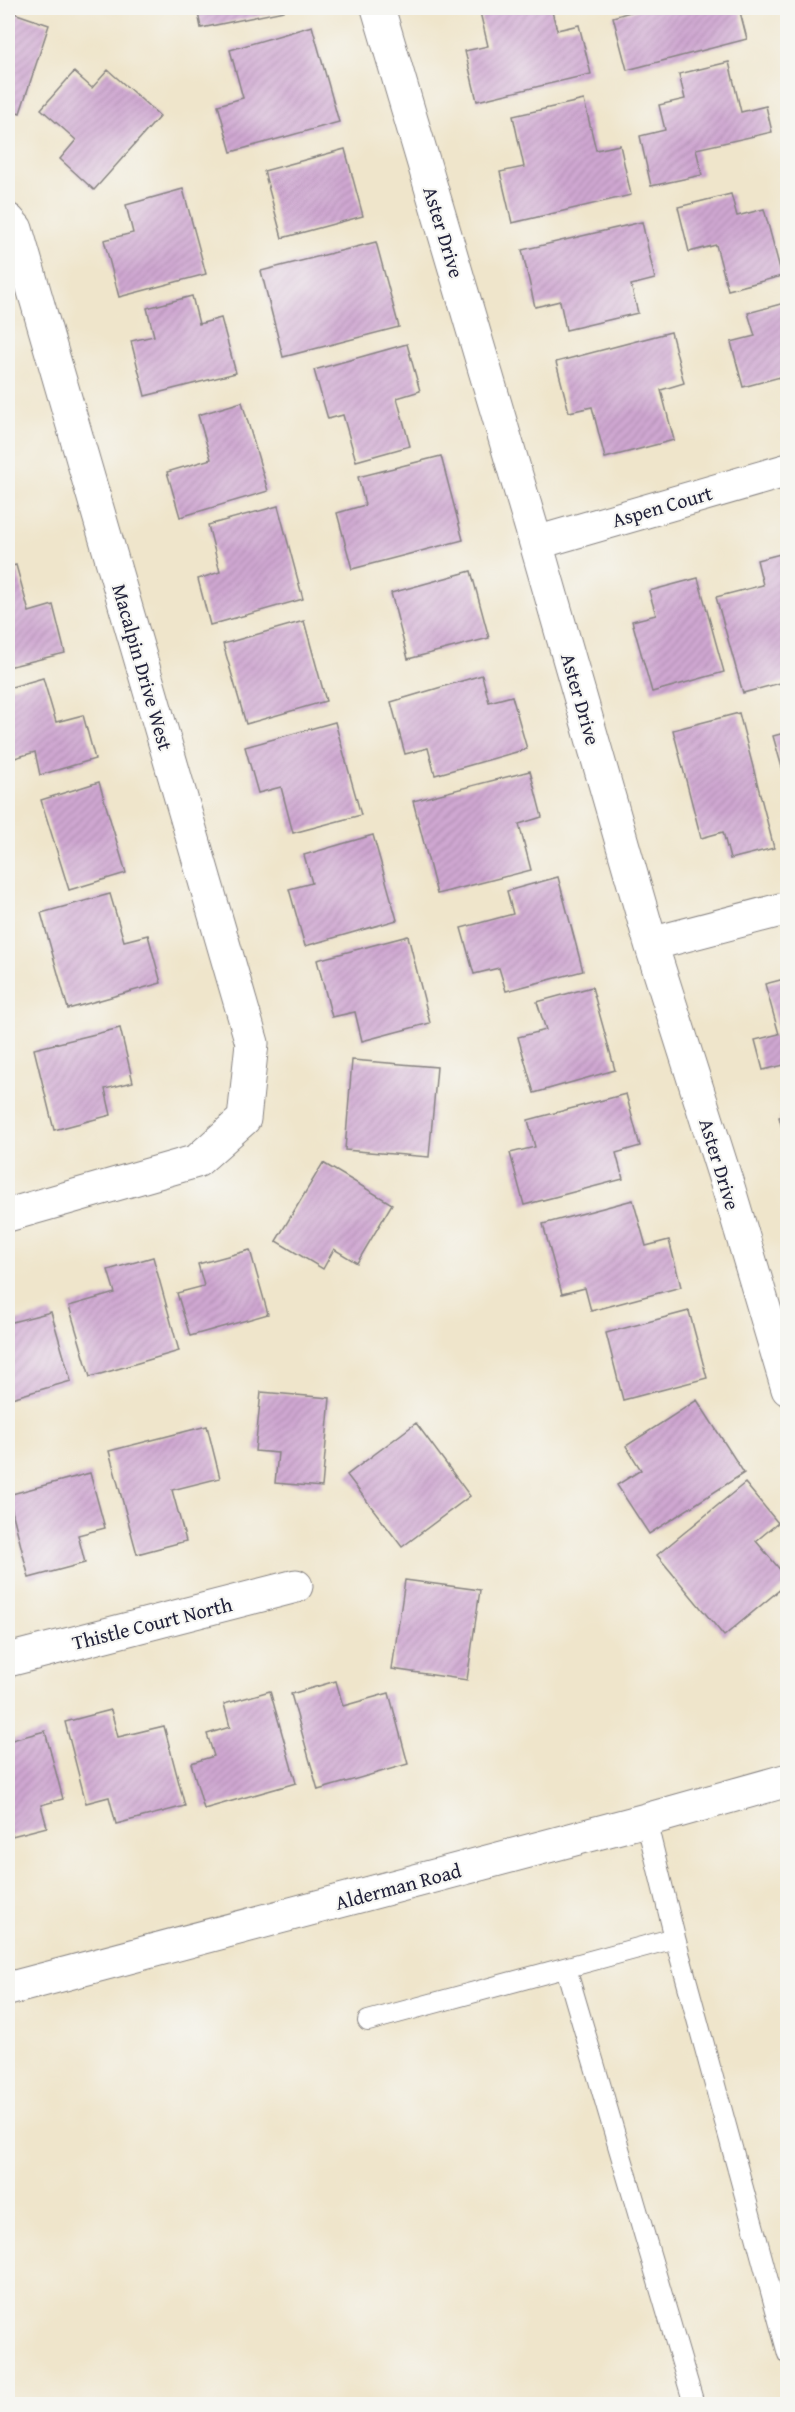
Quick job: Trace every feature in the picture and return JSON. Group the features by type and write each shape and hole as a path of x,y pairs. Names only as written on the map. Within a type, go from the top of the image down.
{"street":[{"name":"Aster Drive","path":"378,8 536,543 651,944 729,1190 788,1389"},
{"name":"Macalpin Drive West","path":"8,220 16,229 252,1043 244,1119 197,1161 8,1215"},
{"name":"Aspen Court","path":"536,543 788,470"},
{"path":"651,944 788,908"},
{"name":"Thistle Court North","path":"8,1660 296,1586"},
{"name":"Alderman Road","path":"8,1989 646,1820 788,1780"}],"lane":[{"path":"646,1820 675,1938 788,2354"},
{"path":"368,2021 675,1938"},
{"path":"566,1968 694,2404"}],"building":[{"path":"197,8 283,8 284,11 201,28"},
{"path":"479,8 551,8 557,30 579,25 591,74 477,101 465,51 488,46"},
{"path":"637,8 739,8 747,39 627,70 613,17 637,10"},
{"path":"8,11 49,25 20,113 8,109"},
{"path":"312,26 339,122 231,152 218,105 243,98 230,50"},
{"path":"729,62 741,112 766,106 772,132 696,149 702,175 651,186 640,136 665,130 659,105 685,99 679,74"},
{"path":"108,70 160,116 94,190 60,159 76,140 41,109 74,72 92,88"},
{"path":"584,100 596,150 620,145 631,195 512,223 500,172 524,167 513,116"},
{"path":"345,149 363,216 282,238 264,171"},
{"path":"183,189 206,274 119,297 104,240 133,233 126,205"},
{"path":"731,194 737,216 764,209 782,276 728,290 716,245 689,252 678,207"},
{"path":"642,222 655,279 631,285 638,313 566,330 560,301 535,307 522,250"},
{"path":"376,242 399,327 283,357 261,271"},
{"path":"192,296 199,324 221,318 236,373 145,396 131,341 154,336 147,308"},
{"path":"788,302 788,375 743,387 731,342 755,336 748,313"},
{"path":"671,332 684,383 661,390 674,440 605,458 592,407 569,412 556,362"},
{"path":"407,344 420,391 397,398 410,446 356,461 343,415 328,419 314,370"},
{"path":"242,402 268,491 180,517 167,472 211,459 198,415"},
{"path":"441,456 463,540 352,569 337,513 365,505 358,477"},
{"path":"278,506 303,599 210,625 198,579 220,572 208,525"},
{"path":"788,552 788,681 743,693 716,597 763,585 757,560"},
{"path":"16,565 29,612 53,605 65,653 8,667 8,567"},
{"path":"471,571 489,638 408,659 391,593"},
{"path":"698,578 724,672 652,692 632,621 656,615 649,591"},
{"path":"304,621 326,701 246,724 223,644"},
{"path":"482,675 489,702 512,696 527,749 435,775 428,748 405,754 391,702"},
{"path":"43,678 56,722 83,715 95,759 40,775 35,752 8,760 8,688"},
{"path":"739,713 774,848 730,859 723,832 701,838 673,730"},
{"path":"335,722 361,815 293,833 281,787 258,793 245,747"},
{"path":"788,732 788,785 787,785 773,736"},
{"path":"530,771 542,817 519,824 531,870 437,894 413,801"},
{"path":"99,782 126,873 69,890 41,800"},
{"path":"373,835 397,920 305,946 289,889 312,883 304,855"},
{"path":"558,877 583,971 506,991 499,968 474,974 461,928 513,914 507,891"},
{"path":"110,894 124,941 148,935 161,983 68,1009 41,913"},
{"path":"408,936 430,1023 362,1041 355,1012 332,1017 317,960"},
{"path":"788,978 788,1064 763,1070 755,1040 779,1034 765,984"},
{"path":"592,987 615,1070 534,1093 518,1037 546,1030 537,1002"},
{"path":"120,1028 133,1082 105,1089 111,1115 54,1130 34,1049"},
{"path":"352,1060 437,1067 429,1157 345,1150"},
{"path":"626,1094 640,1146 616,1153 623,1179 524,1205 510,1153 535,1147 528,1120"},
{"path":"788,1115 788,1146 787,1146 779,1117"},
{"path":"323,1163 392,1204 357,1263 334,1249 323,1269 276,1241"},
{"path":"633,1200 646,1246 669,1240 681,1287 591,1311 585,1288 562,1294 543,1224"},
{"path":"250,1250 268,1314 190,1336 177,1293 204,1286 198,1264"},
{"path":"153,1257 179,1351 90,1377 69,1306 115,1293 108,1270"},
{"path":"689,1311 707,1378 623,1400 606,1333"},
{"path":"51,1312 71,1381 8,1399 8,1323"},
{"path":"261,1392 330,1398 322,1487 275,1483 278,1453 255,1451"},
{"path":"697,1400 744,1473 649,1534 617,1485 641,1470 626,1446"},
{"path":"416,1423 470,1496 402,1547 347,1475"},
{"path":"207,1426 220,1478 172,1490 186,1541 137,1554 109,1451"},
{"path":"90,1473 105,1528 78,1535 85,1563 29,1578 8,1495"},
{"path":"745,1483 778,1523 756,1541 788,1579 788,1583 724,1636 657,1555"},
{"path":"405,1580 480,1590 467,1680 392,1669"},
{"path":"336,1681 343,1706 389,1693 408,1764 318,1790 291,1694"},
{"path":"270,1691 296,1783 204,1809 191,1763 214,1756 207,1734 230,1727 224,1704"},
{"path":"111,1710 118,1737 164,1726 185,1806 116,1824 109,1797 86,1803 65,1722"},
{"path":"45,1731 63,1799 41,1805 47,1827 8,1837 8,1741"}]}
